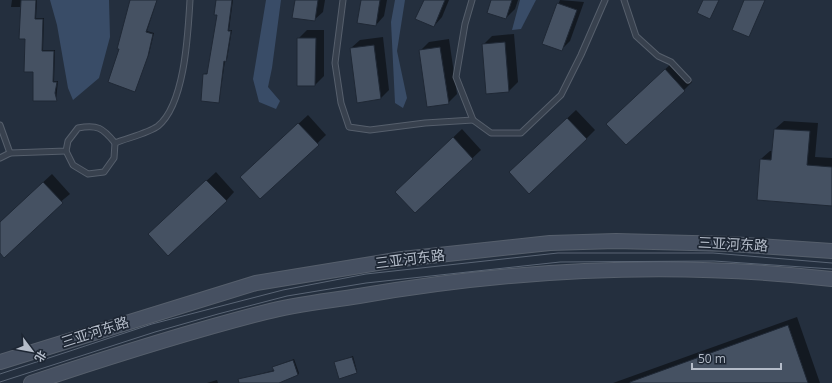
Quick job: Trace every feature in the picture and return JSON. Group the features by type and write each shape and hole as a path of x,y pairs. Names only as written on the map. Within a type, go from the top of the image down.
{"main road":[{"name":"三亚河东路","path":"0,362 256,283 402,259 550,243 616,240 737,244 832,251"},
{"name":"三亚河东路","path":"31,383 124,352 268,311 409,287 557,272 622,269 747,272 832,279"}],"lane":[{"path":"115,143 157,126 171,110 186,58 190,0"},
{"path":"343,0 335,63 341,103 349,127 370,130 425,123 474,120"},
{"path":"472,0 464,24 456,77 474,120 491,133 521,133 561,95 581,55 605,0"},
{"path":"624,0 636,36 658,56 671,62 688,80"},
{"path":"0,125 10,153"},
{"path":"91,126 105,131 115,143 114,158 104,172 88,174 72,165 66,151 68,141 78,128 91,126"},
{"path":"0,158 10,153 66,151"}],"water":[{"path":"50,0 109,0 110,37 99,78 73,100 68,88 57,25"},
{"path":"266,0 281,0 268,87 280,101 276,109 259,102 253,79"},
{"path":"395,0 405,0 397,51 407,98 403,108 395,103 391,22"},
{"path":"520,0 536,0 521,29 512,30"}],"building":[{"path":"21,0 36,0 35,19 43,19 42,51 54,51 53,82 57,82 55,93 57,101 33,101 33,72 24,72 25,39 19,39"},
{"path":"130,0 157,0 146,32 153,34 148,56 135,92 108,82 119,49 117,49"},
{"path":"216,0 232,0 228,31 231,31 226,62 224,61 219,103 201,101 203,74 207,74 217,15 214,15"},
{"path":"295,0 318,0 315,21 292,18"},
{"path":"361,0 380,0 376,26 357,23"},
{"path":"424,0 445,0 434,27 415,19"},
{"path":"491,0 512,0 506,19 487,13"},
{"path":"703,0 719,0 710,19 697,13"},
{"path":"744,0 765,0 749,37 732,30"},
{"path":"557,3 577,10 562,51 542,44"},
{"path":"297,38 316,38 315,86 297,86"},
{"path":"505,42 509,92 486,94 482,44"},
{"path":"374,45 381,99 357,103 350,48"},
{"path":"440,47 449,104 427,107 419,50"},
{"path":"665,69 685,91 626,145 606,124"},
{"path":"567,118 587,139 529,194 509,172"},
{"path":"298,123 319,145 260,199 240,177"},
{"path":"774,129 810,131 807,165 832,167 832,206 757,200 760,159 771,160"},
{"path":"453,137 473,159 415,213 395,192"},
{"path":"206,180 227,201 168,256 148,234"},
{"path":"43,182 63,203 4,258 0,253 0,222"},
{"path":"788,325 808,383 630,383 630,382"},
{"path":"352,357 357,373 339,379 334,362"},
{"path":"293,360 298,375 279,383 239,383 238,379 274,371 272,367"}],"tram line":[{"path":"0,374 152,324 283,290 366,274 558,253 713,253 832,263"},
{"path":"0,382 155,332 218,314 287,296 366,283 560,262 714,261 832,269"}]}
